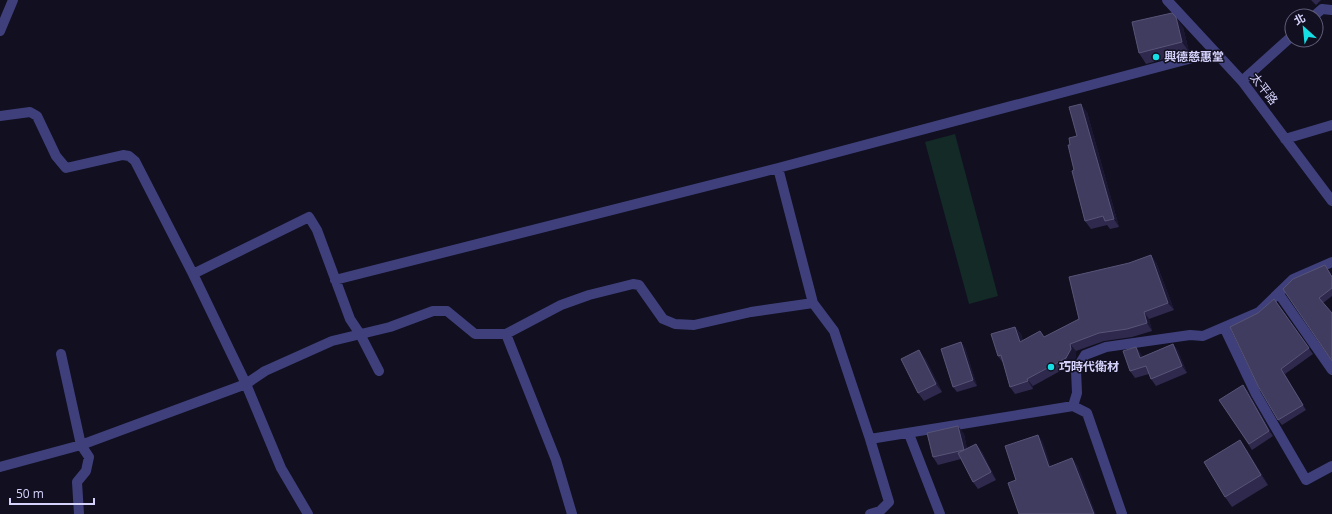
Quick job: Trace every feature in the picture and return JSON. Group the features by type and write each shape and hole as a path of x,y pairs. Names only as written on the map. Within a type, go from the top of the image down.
{"street":[{"path":"0,31 13,0"},
{"name":"太平路","path":"1167,0 1242,82 1332,201"},
{"path":"1327,9 1330,0"},
{"path":"1242,82 1284,43"},
{"path":"335,280 778,168 1215,52"},
{"path":"0,116 30,112 37,116 56,156 66,168 123,155 129,156 135,161 193,274 246,384 281,468 308,514"},
{"path":"1285,139 1332,125"},
{"path":"778,168 813,303 834,330 889,502 880,511 870,514"},
{"path":"193,274 309,217 317,230 350,319 360,334 379,371"},
{"path":"1074,406 1077,393 1076,370 1085,355 1106,347 1190,334 1203,336 1259,312 1293,279 1332,262"},
{"path":"0,467 81,445 246,384 265,371 325,344 390,326 433,311 446,311 475,334 506,334 561,305 589,295 632,284 639,285 646,293 654,308 663,320 675,324 694,325 751,312 813,303"},
{"path":"1279,294 1332,370"},
{"path":"1224,327 1256,394 1306,480 1332,466"},
{"path":"506,334 556,460 572,514"},
{"path":"61,354 81,445 89,456 86,471 77,482 79,514"},
{"path":"870,439 909,434 1074,406 1088,413 1122,514"},
{"path":"909,434 940,514"}],"green space":[{"path":"955,134 998,296 969,304 925,142"}],"building":[{"path":"1172,13 1176,17 1182,42 1139,53 1132,22"},
{"path":"1081,104 1114,219 1105,221 1103,216 1085,221 1072,171 1074,170 1068,145 1070,145 1069,138 1077,136 1069,107"},
{"path":"1151,255 1168,303 1144,312 1147,323 1127,329 1099,333 1070,344 1071,349 1066,358 1027,379 1028,381 1010,387 1001,355 998,356 991,334 1015,327 1020,342 1040,331 1044,337 1079,319 1069,277 1129,263"},
{"path":"1325,265 1332,277 1332,288 1319,298 1332,313 1332,361 1283,289 1293,279"},
{"path":"1274,299 1309,348 1281,369 1303,405 1278,420 1258,386 1230,327 1258,313"},
{"path":"961,342 973,380 953,387 941,349"},
{"path":"1173,344 1182,366 1151,379 1146,366 1130,371 1123,351 1136,347 1140,358"},
{"path":"919,350 936,384 918,393 901,359"},
{"path":"1243,385 1269,431 1249,444 1219,400"},
{"path":"958,426 964,450 933,457 927,433"},
{"path":"1038,435 1049,467 1072,458 1094,514 1019,514 1008,483 1016,480 1005,446"},
{"path":"1240,440 1261,475 1225,497 1204,462"},
{"path":"976,444 991,472 973,482 958,453"}],"place":[{"name":"興德慈惠堂","path":"1156,57"},
{"name":"巧時代衛材","path":"1051,367"}]}
